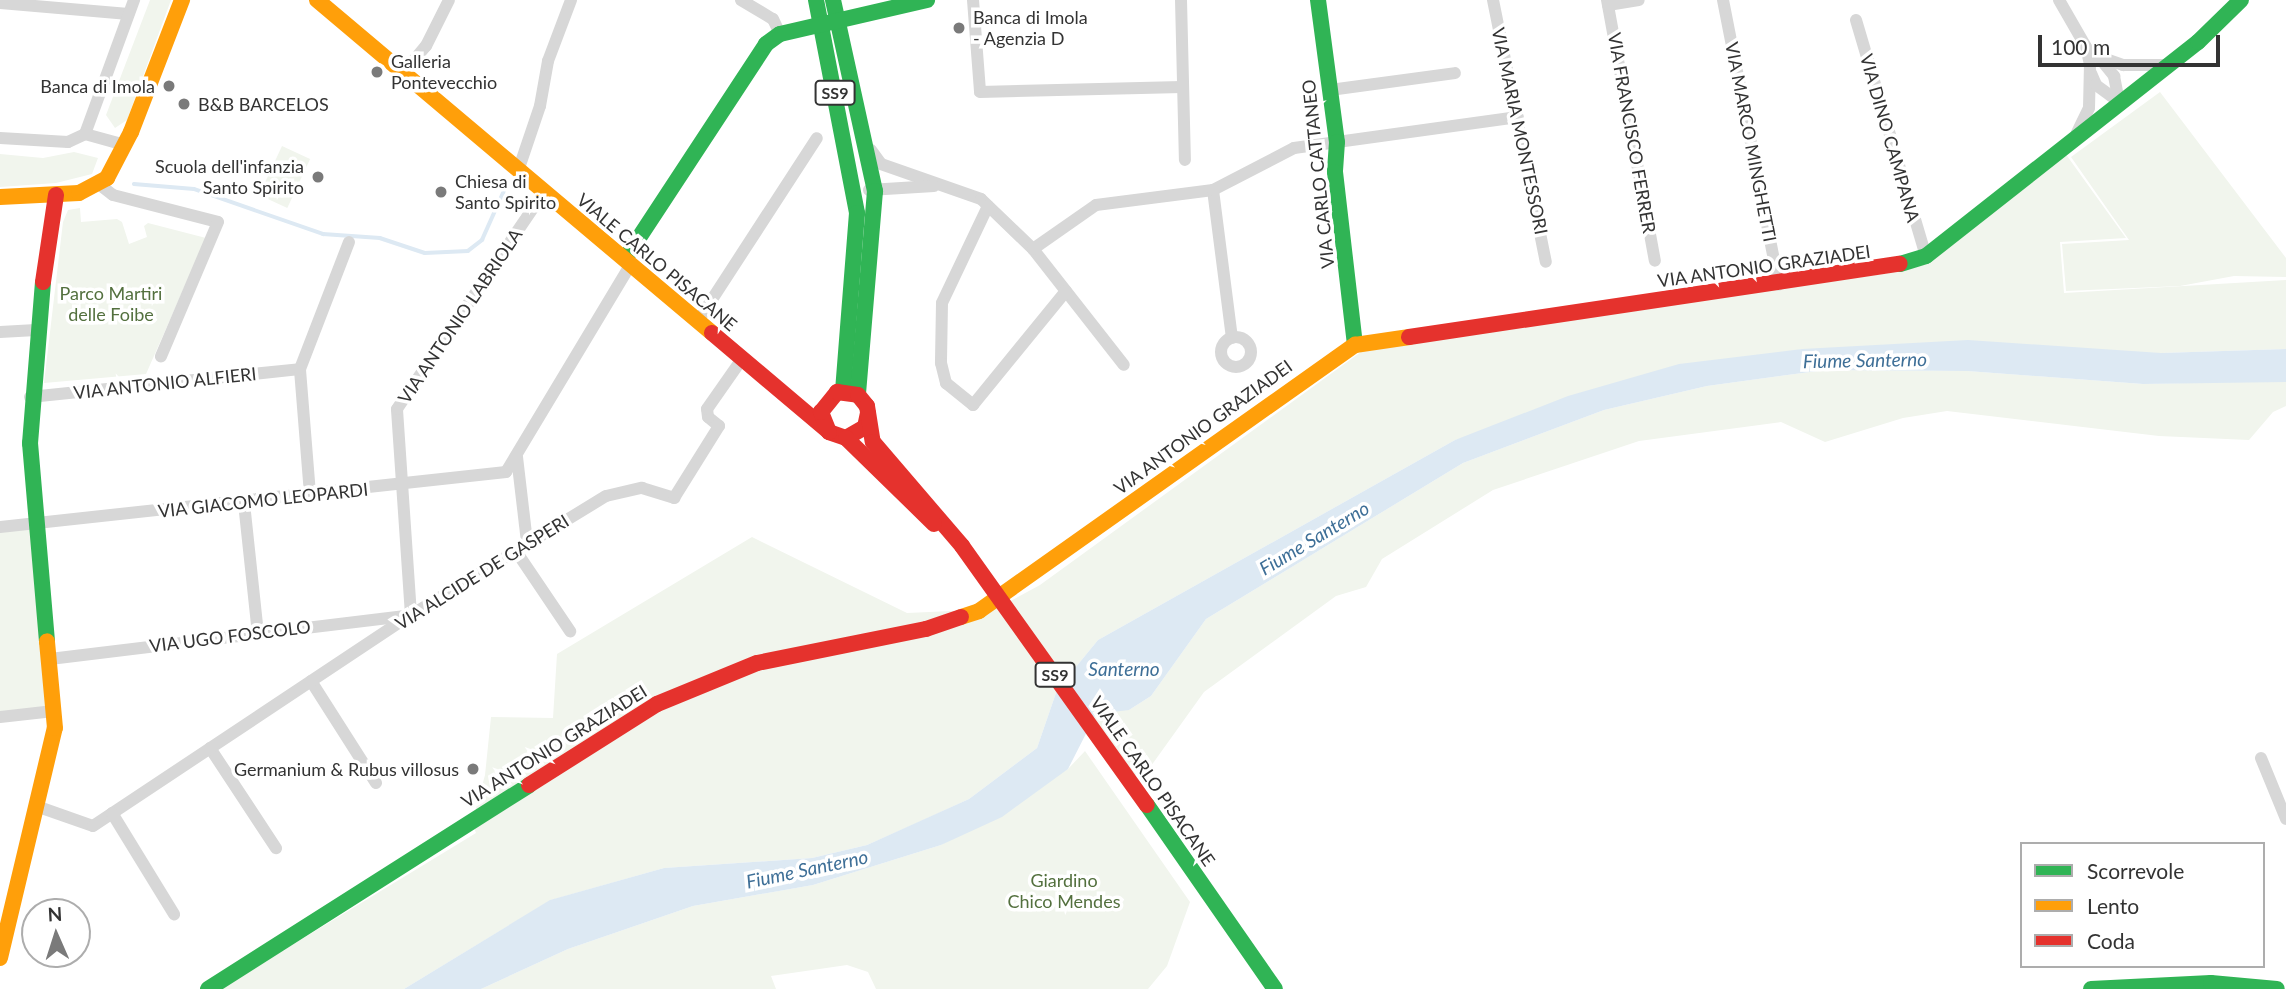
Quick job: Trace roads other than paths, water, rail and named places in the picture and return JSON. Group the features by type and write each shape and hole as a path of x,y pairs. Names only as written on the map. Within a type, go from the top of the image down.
{"street":[{"path":"85,134 134,0"},
{"path":"0,197 56,195 100,185 116,166 182,0"},
{"name":"VIALE CARLO PISACANE","path":"317,0 829,432 846,438 920,514 946,530"},
{"path":"404,72 426,46 449,0"},
{"path":"518,171 540,106 548,61 571,0"},
{"path":"741,0 773,19 780,34"},
{"name":"SS9","path":"816,0 829,22 862,135 873,185 851,393"},
{"name":"SS9","path":"832,0 829,22 857,213 851,393"},
{"path":"628,262 766,44 780,34 927,0"},
{"path":"973,0 980,92 1182,88"},
{"path":"1181,0 1185,160"},
{"name":"VIA CARLO CATTANEO","path":"1318,0 1337,142 1335,172 1355,345"},
{"name":"VIA MARIA MONTESSORI","path":"1493,0 1546,262"},
{"name":"VIA FRANCISCO FERRER","path":"1639,0 1608,3 1655,261"},
{"name":"VIA MARCO MINGHETTI","path":"1723,0 1779,285"},
{"path":"2059,0 2092,52 2114,76 2119,102"},
{"name":"VIA ANTONIO GRAZIADEI","path":"208,989 657,704 757,663 926,629 979,611 1355,345 1889,268 1926,256 2164,65 2198,42 2241,0"},
{"path":"0,2 129,14"},
{"name":"VIA DINO CAMPANA","path":"1856,20 1926,256"},
{"path":"2092,52 2123,65 2164,65"},
{"path":"2074,139 2089,108 2092,52"},
{"path":"1330,90 1455,73"},
{"path":"2091,73 2096,85 2119,102"},
{"path":"1033,249 1096,205 1213,190 1286,150 1518,117"},
{"path":"0,138 68,142 85,134 125,145"},
{"path":"862,135 880,164 938,186"},
{"path":"698,321 817,138"},
{"path":"873,185 909,174"},
{"path":"100,185 113,195 218,222 161,356"},
{"path":"855,186 938,186 966,191 988,206 1033,249 1124,365"},
{"path":"1213,190 1232,338"},
{"name":"VIA ANTONIO LABRIOLA","path":"411,615 397,409 544,192"},
{"path":"0,958 55,727 34,523 30,397 36,330 56,195"},
{"path":"988,206 942,303 941,363 946,383 973,405 1066,291"},
{"path":"310,494 300,369 349,242"},
{"name":"VIA GIACOMO LEOPARDI","path":"0,527 490,477 506,472 628,262"},
{"path":"0,332 36,330"},
{"name":"VIA ALCIDE DE GASPERI","path":"36,806 93,826 411,615 527,542 625,489 662,491 674,498 719,426 708,417 707,409 742,359"},
{"name":"VIA ANTONIO ALFIERI","path":"30,397 300,369"},
{"name":"VIALE CARLO PISACANE","path":"780,390 827,399"},
{"path":"829,432 821,419 827,399 851,393"},
{"name":"VIALE CARLO PISACANE","path":"851,393 868,413 873,442 918,491 946,530 962,546 1147,805 1266,986"},
{"path":"846,438 864,427 868,413"},
{"path":"517,457 527,542"},
{"path":"885,479 906,494 918,491"},
{"path":"244,503 258,633"},
{"path":"516,551 570,631"},
{"name":"VIA UGO FOSCOLO","path":"50,659 411,615"},
{"path":"311,681 376,783"},
{"path":"0,717 54,711"},
{"path":"210,748 276,848"},
{"path":"2261,758 2286,819"},
{"path":"112,813 174,914"},
{"path":"2091,989 2211,983 2277,989"}],"water":[{"name":"Santerno","path":"1968,340 2161,353 2286,349 2286,382 2143,384 1967,371 1825,370 1707,386 1604,410 1463,463 1206,619 1151,696 1129,710 1096,714 1068,769 1002,817 941,845 813,885 693,906 568,949 481,989 404,989 550,900 664,868 812,858 867,845 969,799 1037,748 1057,690 1098,640 1455,440 1568,396 1679,364 1802,349"}],"waterway":[{"path":"134,184 194,189 323,234 380,238 425,253 468,251 482,240 507,184"}],"place":[{"name":"Banca di Imola - Agenzia D","path":"959,28"},
{"name":"Galleria Pontevecchio","path":"377,72"},
{"name":"Banca di Imola","path":"169,86"},
{"name":"B&B BARCELOS","path":"184,104"},
{"name":"Scuola dell'infanzia Santo Spirito","path":"318,177"},
{"name":"Chiesa di Santo Spirito","path":"441,192"},
{"name":"Germanium & Rubus villosus","path":"473,769"}],"park label":[{"name":"Parco Martiri delle Foibe","path":"111,304"},
{"name":"Giardino Chico Mendes","path":"1064,891"}],"water label":[{"name":"Fiume Santerno","path":"1865,360"},
{"name":"Fiume Santerno","path":"1314,538"},
{"name":"Fiume Santerno","path":"807,869"}]}
